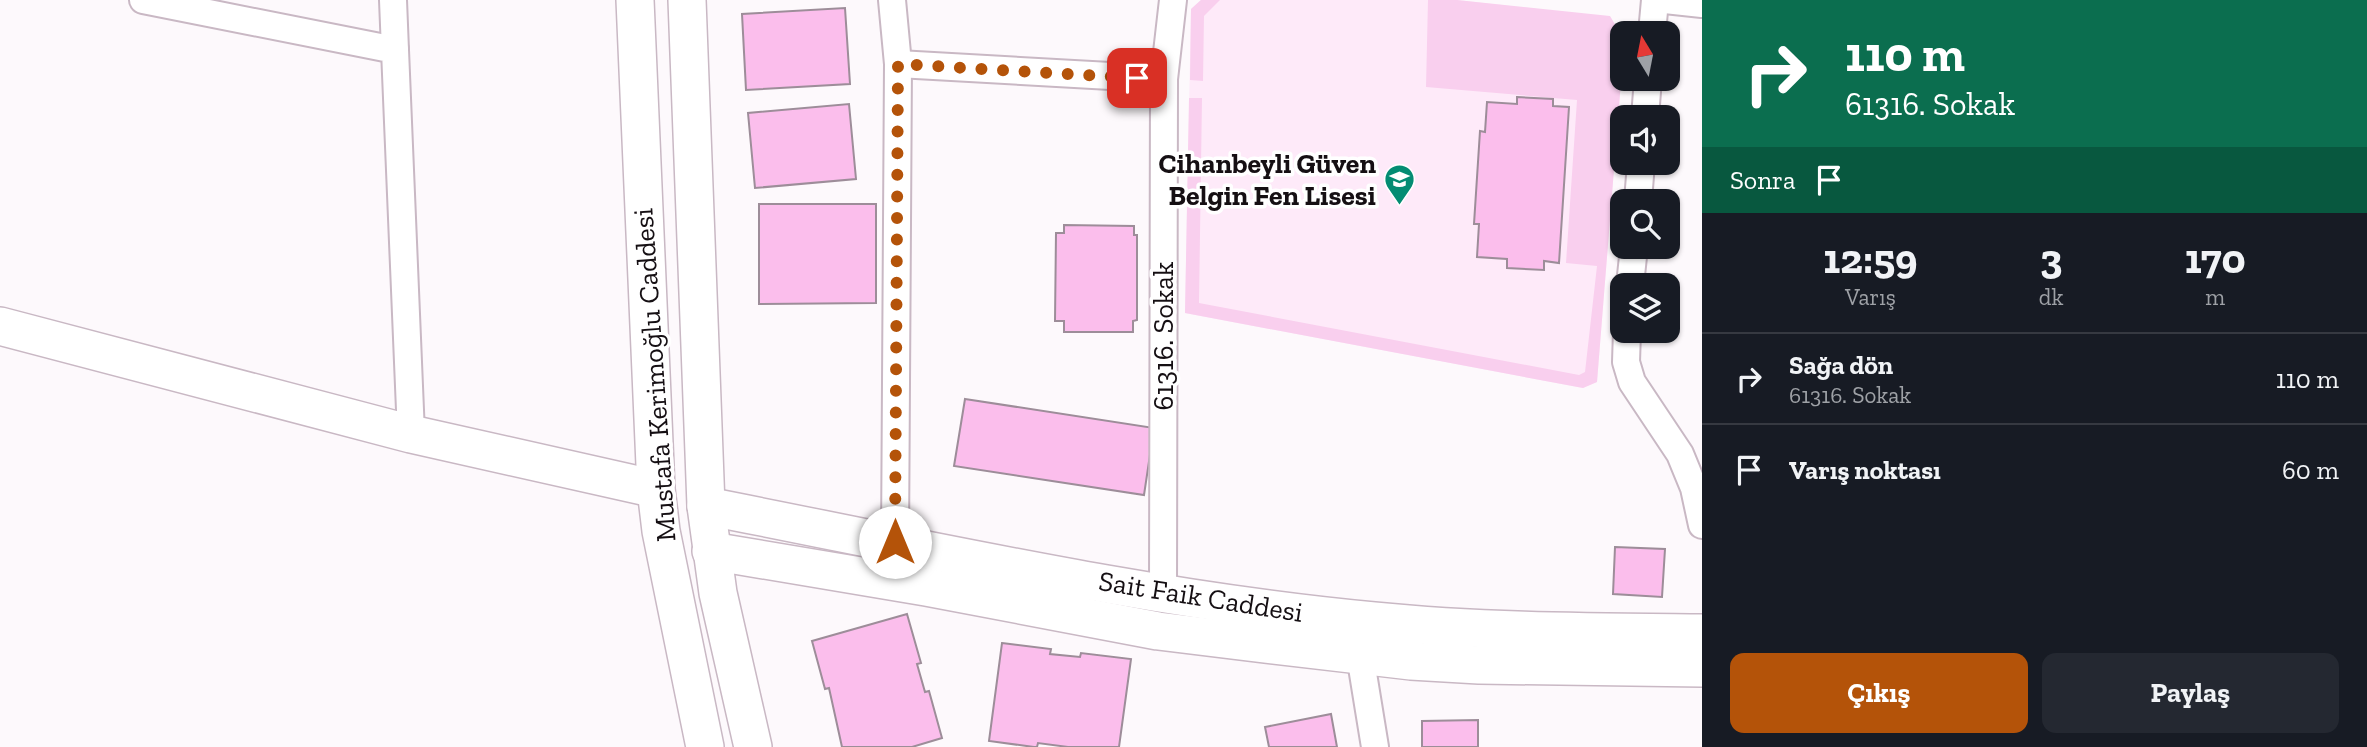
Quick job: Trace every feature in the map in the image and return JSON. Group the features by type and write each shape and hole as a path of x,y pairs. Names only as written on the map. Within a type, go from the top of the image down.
{"street":[{"path":"143,0 395,50"},
{"path":"393,0 411,433"},
{"name":"Mustafa Kerimoğlu Caddesi","path":"635,0 656,489 661,531 705,747"},
{"name":"Mustafa Kerimoğlu Caddesi","path":"687,0 706,506 711,551 753,747"},
{"path":"892,0 898,64 895,542"},
{"name":"61316. Sokak","path":"1163,593 1164,79 1173,0"},
{"path":"1653,21 1655,0"},
{"path":"1665,0 1702,4"},
{"path":"898,64 1164,79"},
{"path":"0,326 411,433 656,489"},
{"path":"1627,343 1626,362 1632,382 1680,454 1695,488 1702,525"},
{"name":"Sait Faik Caddesi","path":"706,506 1163,593 1388,622 1503,630 1702,633"},
{"name":"Sait Faik Caddesi","path":"711,551 926,587 1158,631 1360,655 1411,661 1547,668 1702,668"},
{"path":"1360,655 1375,747"}],"shaded area":[{"name":"Cihanbeyli Güven Belgin Fen Lisesi","path":"1201,0 1457,0 1610,17 1613,21 1610,21 1610,91 1620,91 1619,105 1610,105 1610,175 1614,175 1612,189 1610,189 1597,382 1583,388 1185,313 1191,9"},
{"path":"1201,0 1220,0 1204,16 1203,81 1190,80 1191,9"},
{"path":"1428,0 1457,0 1610,16 1613,21 1610,21 1610,91 1620,91 1619,105 1610,105 1610,175 1614,175 1612,189 1610,189 1597,382 1583,388 1185,313 1189,98 1202,98 1199,303 1579,375 1585,372 1597,266 1566,263 1577,100 1426,87"}],"building":[{"path":"845,8 850,84 746,90 742,14"},
{"path":"1517,97 1553,99 1553,106 1569,107 1559,263 1544,261 1544,270 1507,268 1507,259 1477,257 1479,224 1474,224 1480,131 1485,132 1487,102 1517,104"},
{"path":"849,104 856,179 755,188 748,113"},
{"path":"759,204 876,204 876,303 759,304"},
{"path":"1064,225 1134,226 1134,235 1137,235 1137,320 1133,321 1133,332 1064,332 1064,321 1055,321 1056,233 1064,233"},
{"path":"965,399 1154,428 1144,495 954,466"},
{"path":"1615,547 1665,549 1662,597 1613,594"},
{"path":"907,614 921,663 917,664 925,692 929,691 942,738 912,747 842,747 829,688 825,689 812,641"},
{"path":"1002,643 1051,649 1050,654 1080,657 1081,653 1131,659 1119,747 1068,747 1038,743 1037,747 1034,747 989,741"},
{"path":"1331,714 1337,747 1269,747 1265,727"},
{"path":"1478,720 1478,747 1422,747 1422,721"}],"place":[{"name":"Cihanbeyli Güven Belgin Fen Lisesi","path":"1399,206"}],"route":[{"path":"895,542 898,64 1137,78"}]}
